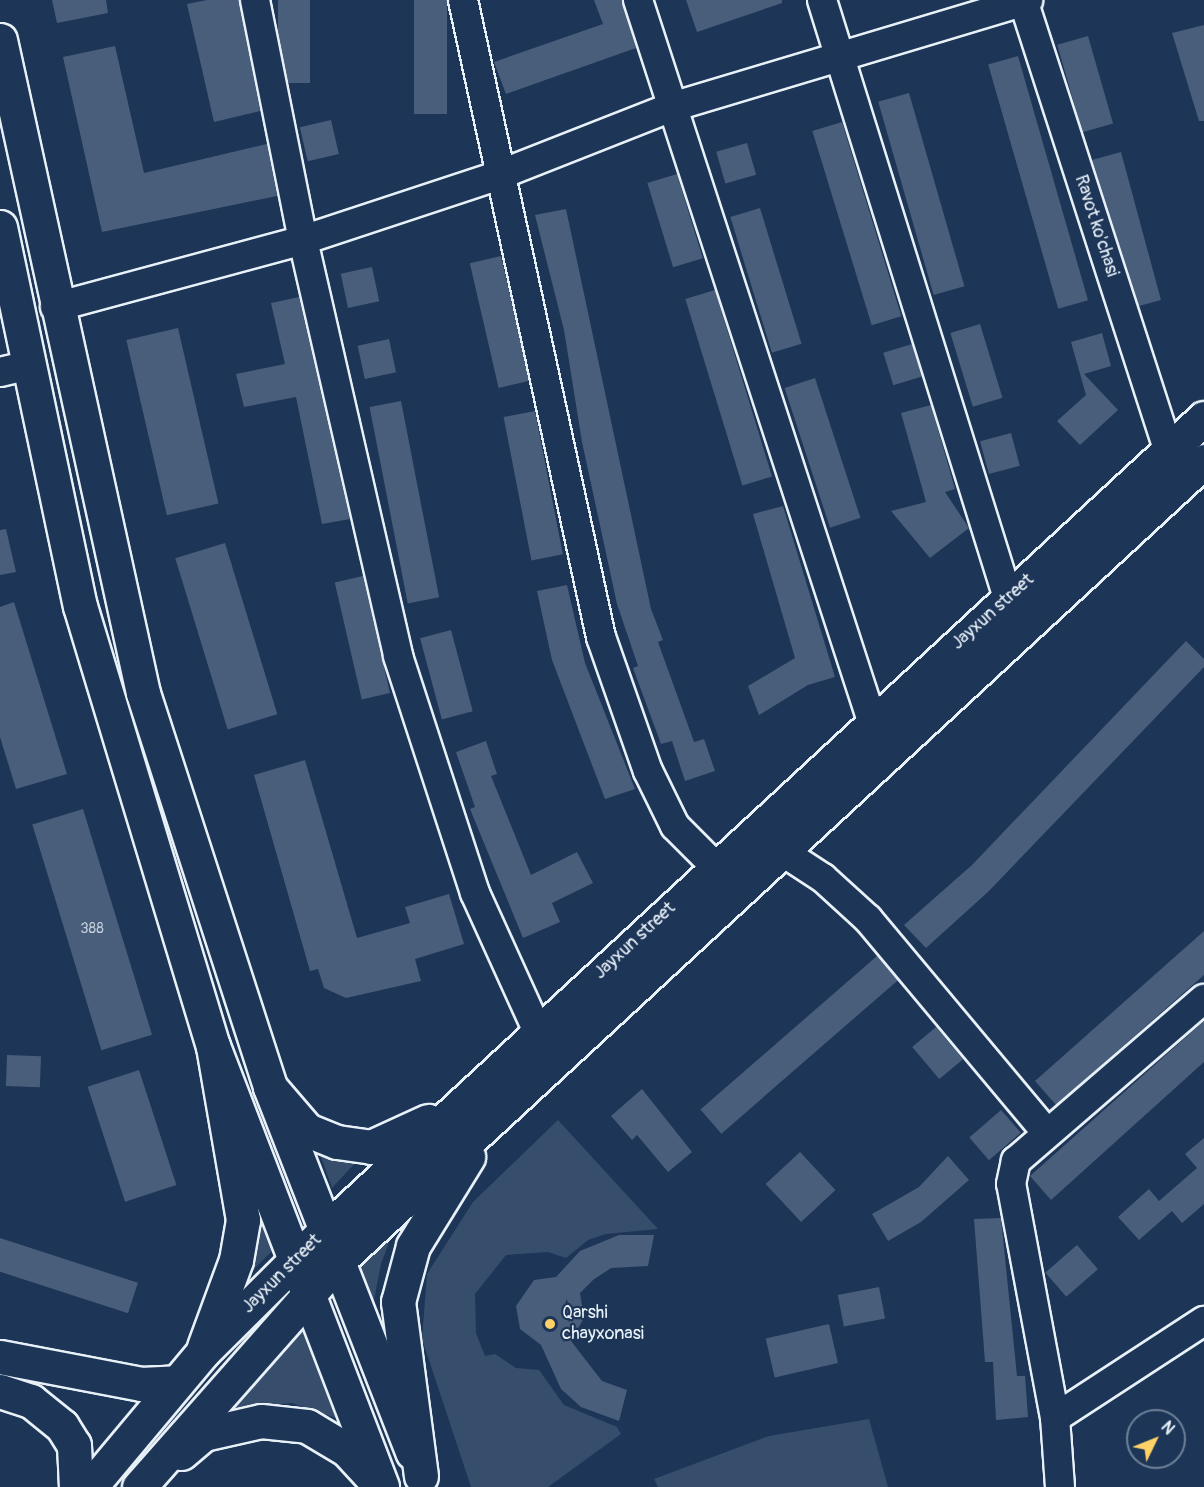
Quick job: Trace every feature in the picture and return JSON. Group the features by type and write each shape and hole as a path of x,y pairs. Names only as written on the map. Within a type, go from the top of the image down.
{"main road":[{"path":"0,40 55,307 143,693 270,1087 328,1228 338,1261 423,1481"},
{"path":"0,227 14,369 80,606 213,1046 382,1487"},
{"name":"Jayxun street","path":"90,1487 203,1352 328,1228 715,866 1204,418"},
{"name":"Jayxun street","path":"141,1485 338,1261 1204,461"},
{"path":"203,1352 236,1260 243,1220 213,1046"},
{"path":"270,1087 307,1130 337,1142 371,1148 468,1097"},
{"path":"423,1481 398,1302 413,1246 490,1123"},
{"path":"0,1357 141,1384 177,1382"},
{"path":"0,1391 31,1401 62,1426 74,1445 76,1487"},
{"path":"141,1485 204,1434 261,1421 307,1426 348,1450 382,1487"}],"street":[{"path":"255,0 303,240 398,656 475,893 538,1032"},
{"path":"463,0 499,175 602,637 648,771 675,826 715,866"},
{"path":"639,0 872,721"},
{"path":"822,0 838,59 1008,598"},
{"path":"55,307 303,240 499,175 672,107 838,59 1025,0"},
{"name":"Ravot ko'chasi","path":"1025,0 1169,451"},
{"path":"783,852 823,878 868,919 1047,1133"},
{"path":"1060,1487 1055,1418 1011,1184 1016,1161 1204,999"},
{"path":"1055,1418 1204,1321"}],"shaded area":[{"path":"558,1120 658,1229 606,1234 588,1240 566,1258 548,1252 506,1255 475,1294 476,1333 485,1356 495,1354 516,1368 539,1370 564,1405 617,1427 621,1434 548,1487 471,1487 422,1339 427,1274 473,1202"},
{"path":"319,1151 357,1161 332,1188"},
{"path":"258,1207 275,1248 241,1282 255,1240"},
{"path":"394,1229 381,1264 373,1305 358,1260"},
{"path":"301,1323 336,1418 292,1403 221,1410"},
{"path":"869,1419 888,1487 658,1487 654,1479 769,1436"}],"building":[{"path":"52,0 106,0 108,13 57,23"},
{"path":"207,0 239,0 260,111 214,122 187,4"},
{"path":"278,0 310,0 310,83 278,83"},
{"path":"414,0 447,0 447,114 414,114"},
{"path":"594,0 622,0 636,48 506,94 494,62 603,24"},
{"path":"686,0 782,0 782,3 697,32"},
{"path":"1204,25 1204,121 1199,121 1172,33"},
{"path":"1088,36 1113,123 1082,132 1057,45"},
{"path":"115,46 144,173 267,144 277,196 102,232 63,57"},
{"path":"1018,56 1088,300 1058,309 988,65"},
{"path":"909,93 964,286 934,295 878,102"},
{"path":"331,120 339,154 308,161 300,127"},
{"path":"842,122 901,316 872,325 812,131"},
{"path":"747,143 756,175 725,184 716,152"},
{"path":"1121,152 1161,300 1139,306 1092,160"},
{"path":"677,174 703,258 673,267 647,183"},
{"path":"760,208 802,344 772,353 730,217"},
{"path":"566,209 651,609 663,640 658,642 694,742 704,739 715,771 685,781 672,741 661,744 633,668 638,666 617,604 582,442 564,330 535,215"},
{"path":"501,256 530,381 499,388 470,263"},
{"path":"372,267 379,301 348,308 341,274"},
{"path":"715,290 772,476 742,486 685,299"},
{"path":"299,297 350,519 322,524 296,397 244,407 236,374 285,364 271,303"},
{"path":"980,324 1003,398 973,407 950,333"},
{"path":"178,328 218,503 167,515 126,340"},
{"path":"1102,333 1111,366 1084,374 1118,410 1080,445 1057,421 1086,395 1071,342"},
{"path":"389,339 396,372 365,379 358,346"},
{"path":"912,344 922,377 893,385 883,353"},
{"path":"815,378 860,518 830,528 785,388"},
{"path":"401,401 439,597 408,603 370,407"},
{"path":"931,405 955,489 945,492 969,528 930,558 891,511 926,502 901,413"},
{"path":"535,411 563,554 531,560 504,417"},
{"path":"1011,433 1020,466 989,474 980,441"},
{"path":"783,506 835,677 808,685 759,715 748,686 795,658 753,514"},
{"path":"6,529 16,572 0,575 0,530"},
{"path":"225,543 277,714 228,729 175,558"},
{"path":"363,576 390,693 362,699 335,583"},
{"path":"567,585 585,663 635,789 605,799 552,660 537,591"},
{"path":"14,602 67,774 16,789 0,737 0,607"},
{"path":"451,630 473,711 442,719 420,638"},
{"path":"1186,641 1204,659 1204,667 989,891 926,948 904,925 972,865"},
{"path":"486,741 497,774 491,776 531,875 577,852 593,883 552,903 560,922 523,938 470,809 475,807 456,752"},
{"path":"305,760 357,938 410,923 405,907 449,894 464,944 415,959 421,981 346,998 324,988 318,969 310,971 254,775"},
{"path":"83,809 152,1035 101,1050 32,824"},
{"path":"1204,931 1204,975 1056,1105 1035,1081"},
{"path":"877,956 898,980 721,1134 700,1110"},
{"path":"1204,1021 1204,1062 1051,1200 1030,1176"},
{"path":"936,1027 963,1059 939,1079 912,1047"},
{"path":"7,1055 41,1056 40,1087 6,1086"},
{"path":"139,1070 176,1185 125,1202 88,1087"},
{"path":"642,1089 692,1152 668,1172 637,1135 632,1140 611,1116"},
{"path":"1001,1110 1021,1133 989,1160 969,1138"},
{"path":"1204,1138 1204,1204 1182,1223 1172,1211 1139,1240 1118,1217 1149,1189 1159,1201 1197,1168 1185,1154"},
{"path":"800,1152 835,1190 801,1222 766,1184"},
{"path":"948,1156 969,1180 921,1222 888,1241 872,1214 919,1187"},
{"path":"1001,1218 1017,1376 1025,1376 1028,1417 996,1420 993,1362 985,1362 974,1219"},
{"name":"Qarshi chayxonasi","path":"619,1235 654,1235 648,1266 611,1268 593,1280 580,1293 584,1318 571,1341 602,1381 627,1390 619,1421 581,1407 561,1389 541,1345 520,1329 516,1306 534,1280 556,1277 580,1251"},
{"path":"0,1238 138,1283 128,1313 0,1272"},
{"path":"1077,1245 1098,1269 1066,1297 1045,1273"},
{"path":"879,1287 885,1318 844,1326 838,1295"},
{"path":"829,1324 838,1363 775,1378 766,1339"}],"place":[{"name":"Qarshi chayxonasi","path":"550,1324"}]}
